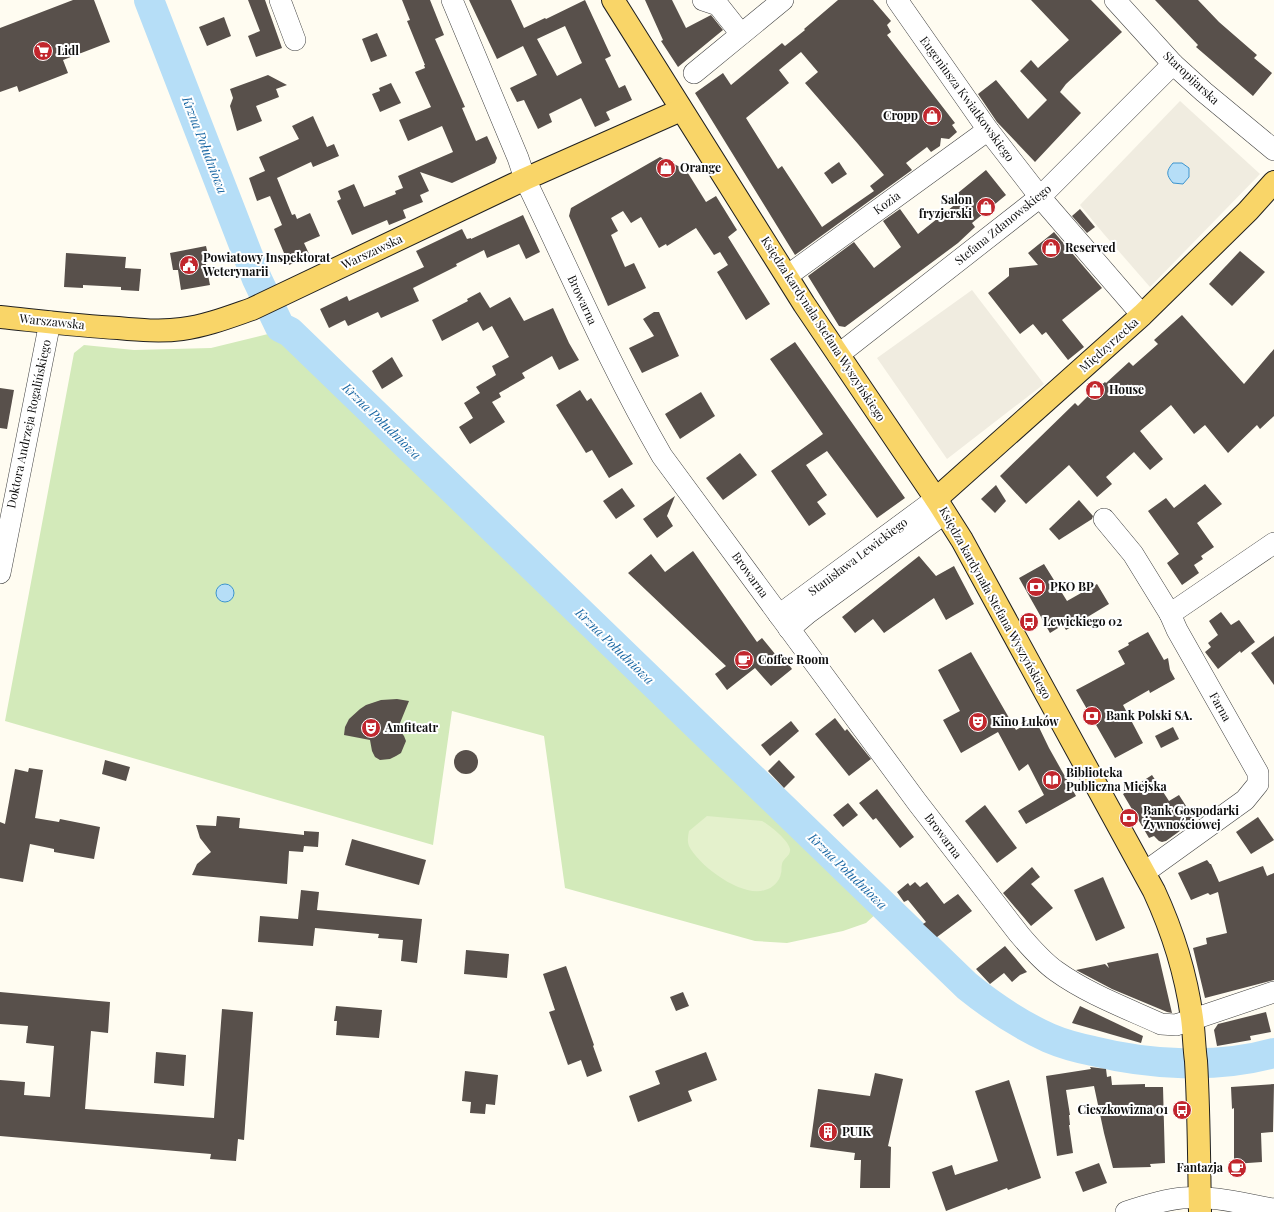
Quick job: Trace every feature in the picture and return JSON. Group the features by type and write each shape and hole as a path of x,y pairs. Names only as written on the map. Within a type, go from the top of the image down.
{"main road":[{"name":"Księdza kardynała Stefana Wyszyńskiego","path":"613,0 681,110 838,355 941,506 971,556 1035,676 1145,872 1166,916 1177,948 1193,1020 1197,1077 1200,1205"},
{"name":"Warszawska","path":"0,317 146,330 180,330 221,320 252,309 525,179 681,110"},
{"name":"Międzyrzecka","path":"941,506 1142,315 1248,211 1274,182"}],"street":[{"path":"280,0 295,40"},
{"name":"Browarna","path":"452,0 518,158 525,179 599,338 639,416 662,456 960,859 1019,934 1036,954 1056,971 1077,985 1161,1024 1176,1025 1274,992"},
{"path":"703,0 718,5 741,34"},
{"path":"694,73 783,0"},
{"name":"Eugeniusza Kwiatkowskiego","path":"896,0 988,130 1040,197 1142,315"},
{"name":"Staropijarska","path":"1115,0 1173,64 1204,92 1274,150"},
{"name":"Stefana Zdanowskiego","path":"838,355 1040,197 1173,64"},
{"name":"Kozia","path":"787,276 988,130"},
{"name":"Doktora Andrzeja Rogalińskiego","path":"0,572 50,322"},
{"name":"Stanisława Lewickiego","path":"784,622 941,506"},
{"name":"Farna","path":"1104,519 1133,554 1170,614 1177,630 1258,773 1258,784 1245,800 1145,872"},
{"path":"1170,614 1274,543"},
{"path":"1126,1212 1167,1200 1183,1198 1200,1205 1274,1209"}],"green space":[{"path":"272,333 766,802 878,912 866,923 843,931 787,943 755,941 565,888 544,736 452,711 433,845 5,721 74,353 84,345 134,350 211,348"},
{"path":"707,816 762,821 779,834 789,846 790,851 783,862 780,876 776,884 765,890 756,891 745,889 733,885 711,871 694,854 688,842 689,831"}],"shaded area":[{"path":"1180,101 1260,174 1150,287 1080,205"},
{"path":"972,290 1044,384 947,459 877,358"}],"water":[{"path":"1173,163 1182,163 1189,168 1189,177 1183,184 1173,183 1169,178 1168,171"},
{"path":"225,584 231,587 234,593 231,599 225,602 219,599 216,593 219,587"}],"building":[{"name":"Lidl","path":"73,0 94,0 110,42 63,60 68,73 19,92 17,86 0,92 0,28"},
{"path":"248,0 265,0 282,48 256,57 248,36 260,31"},
{"path":"402,0 430,0 444,35 435,39 465,107 462,108 476,141 487,136 497,158 495,163 452,183 420,172 429,191 420,195 423,202 403,210 406,218 389,225 387,220 352,235 337,201 341,199 338,191 354,184 364,207 396,194 395,191 403,188 398,176 453,152 442,126 408,141 399,120 431,107 415,72 425,68 425,65 407,21 410,20"},
{"path":"469,0 511,0 524,28 585,0 611,56 605,59 619,88 625,85 632,100 606,112 610,120 595,127 581,98 549,114 552,122 538,129 524,100 517,102 510,88 537,75 523,46 497,59","holes":["565,26 582,63 557,76 537,39"]},
{"path":"645,0 672,0 686,28 711,15 723,30 678,67 661,41 663,40"},
{"path":"838,0 873,0 891,21 887,25 891,32 887,35 955,123 952,125 957,132 949,139 941,138 940,146 931,152 927,147 906,163 912,170 795,255 695,93 723,73 731,85 782,43 785,46 805,30 804,29","holes":["801,52 818,72 805,83 884,175 870,186 874,191 822,227 782,166 778,169 746,118 789,83 779,70"]},
{"path":"1031,0 1091,0 1122,32 1066,84 1060,92 1081,113 1035,162 997,122 978,94 996,80 1028,119 1047,100 1020,71 1031,60 1038,68 1069,40"},
{"path":"1155,0 1198,0 1219,22 1257,55 1254,58 1272,73 1253,96 1196,47 1198,45"},
{"path":"224,17 231,36 207,46 199,27"},
{"path":"377,33 387,56 371,62 362,39"},
{"path":"268,75 287,85 276,89 279,97 256,106 262,121 237,131 230,106 233,98 230,89"},
{"path":"391,83 401,103 380,112 372,94 380,91 379,88"},
{"path":"313,116 327,147 334,144 339,156 313,167 311,162 277,178 292,215 295,214 297,219 310,213 320,236 304,243 310,256 289,265 274,229 282,225 270,196 257,201 249,178 265,171 259,157 299,139 292,126"},
{"path":"660,157 686,170 706,202 716,196 737,230 728,237 770,304 746,320 717,272 728,265 720,252 714,255 696,228 667,246 666,244 659,248 641,217 631,223 623,211 611,218 618,231 611,235 625,267 634,263 646,288 608,306 569,216 571,208"},
{"path":"839,162 847,174 832,184 824,173"},
{"path":"986,170 1006,195 972,223 975,227 958,243 845,327 839,326 808,276 854,242 874,268 901,247 883,221 900,209 918,234 957,203 953,197"},
{"path":"1080,209 1095,227 1087,233 1072,216"},
{"path":"523,215 540,252 526,259 519,244 487,258 484,250 456,264 457,266 413,288 419,301 381,318 378,312 348,326 345,320 329,328 320,309 347,296 349,301 424,267 416,251 462,229 467,239 471,239"},
{"path":"1054,232 1102,288 1062,320 1084,347 1068,360 1046,332 1042,335 1033,324 1020,334 988,293 1009,276 1009,268 1038,265 1028,253"},
{"name":"Powiatowy Inspektorat Weterynarii","path":"206,246 209,259 205,260 210,285 181,290 178,270 173,270 170,253"},
{"path":"1240,251 1265,272 1232,306 1209,284"},
{"path":"66,253 126,257 125,268 141,269 139,291 121,290 121,287 83,285 83,288 64,287"},
{"path":"480,292 490,308 510,297 524,321 553,308 569,343 579,360 559,370 552,356 522,373 525,378 499,393 501,397 492,402 505,422 470,444 459,427 473,418 464,403 480,393 476,387 496,375 492,366 509,357 492,326 483,331 478,322 442,341 432,320 468,301 467,299"},
{"path":"654,312 659,312 679,356 642,373 629,348 654,336 643,319"},
{"path":"1182,315 1244,384 1274,349 1274,416 1260,429 1257,425 1228,453 1205,425 1194,434 1171,405 1140,431 1163,459 1150,470 1134,452 1106,477 1112,484 1097,497 1069,465 1026,504 1000,476 1075,403 1078,406 1091,393 1092,390 1095,390 1105,382 1106,383 1129,362 1133,366 1158,344 1154,340"},
{"path":"795,342 905,498 877,518 827,451 806,465 827,495 817,502 826,514 809,526 771,471 823,434 770,359"},
{"path":"392,357 403,376 382,389 372,371"},
{"path":"0,388 14,390 7,429 0,428"},
{"path":"580,390 587,401 591,398 633,464 609,478 592,450 586,453 556,405"},
{"path":"701,392 715,416 680,439 665,414"},
{"path":"740,453 757,475 723,500 706,478"},
{"path":"1205,484 1222,504 1197,523 1214,547 1201,556 1203,559 1194,565 1199,573 1182,585 1167,563 1179,554 1148,511 1166,498 1174,508"},
{"path":"996,485 1006,501 995,513 981,499"},
{"path":"622,488 635,506 616,519 603,501"},
{"path":"675,496 667,516 673,526 657,538 643,519"},
{"path":"1079,500 1093,516 1092,519 1059,540 1049,529"},
{"path":"693,551 757,642 762,638 780,660 783,657 792,669 771,686 755,668 727,690 715,674 726,666 628,573 651,554 665,572"},
{"path":"919,556 936,576 954,566 974,604 946,620 934,598 884,633 873,619 855,633 842,617"},
{"path":"1044,564 1067,601 1097,584 1109,604 1066,630 1063,625 1050,633 1019,578"},
{"path":"1221,612 1231,625 1239,620 1255,642 1241,653 1240,651 1218,669 1205,652 1211,647 1208,643 1218,635 1209,621"},
{"path":"1148,632 1164,660 1168,658 1170,670 1175,679 1150,693 1149,690 1123,705 1143,743 1115,758 1076,690 1125,664 1118,651 1129,645 1128,643"},
{"path":"1274,636 1274,685 1251,653"},
{"path":"971,652 1016,730 1035,719 1049,748 1076,796 1026,824 1018,811 1044,795 1028,764 1019,771 998,732 961,753 943,720 960,711 938,670"},
{"name":"Amfiteatr","path":"397,699 409,701 398,728 406,741 401,753 390,759 380,760 375,757 372,751 370,740 344,735 345,727 349,719 360,709 366,705 381,700"},
{"path":"835,718 845,731 847,729 871,759 849,776 815,734"},
{"path":"791,721 799,731 770,756 761,745"},
{"path":"1173,727 1179,739 1161,748 1155,736"},
{"path":"466,750 475,753 478,762 475,771 466,774 457,771 454,762 457,753"},
{"path":"105,760 130,767 126,781 102,774"},
{"path":"779,760 795,777 784,788 768,771"},
{"path":"29,768 43,770 35,818 59,822 60,819 100,827 94,859 54,852 54,849 30,844 23,882 0,878 0,822 5,824 15,769 28,772"},
{"path":"1152,775 1169,801 1179,795 1195,820 1166,841 1162,842 1154,836 1149,838 1123,794"},
{"path":"877,789 914,837 900,848 876,818 873,820 859,803"},
{"path":"848,803 858,815 843,827 833,815"},
{"path":"985,805 1017,848 997,863 965,821"},
{"path":"217,816 240,818 239,828 304,835 304,831 319,832 318,847 304,846 303,852 289,851 287,884 192,875 197,864 211,852 200,838 196,825 216,826"},
{"path":"1258,817 1274,840 1251,854 1236,832"},
{"path":"352,839 426,860 419,885 345,865"},
{"path":"1207,860 1211,864 1219,882 1263,866 1267,876 1274,873 1274,980 1205,998 1193,948 1207,944 1206,938 1227,933 1218,892 1210,895 1208,893 1191,900 1178,873"},
{"path":"1032,867 1040,877 1031,884 1053,908 1031,926 1003,893"},
{"path":"1103,877 1125,928 1096,941 1074,890"},
{"path":"915,882 920,887 927,882 944,904 958,894 972,911 937,937 923,924 926,922 908,900 904,902 897,892 908,883 910,886"},
{"path":"301,890 319,892 317,910 422,919 417,963 401,961 403,940 378,938 379,934 315,928 313,946 258,942 260,916 298,919"},
{"path":"1005,946 1027,972 1020,975 1012,982 1004,973 990,984 976,969"},
{"path":"466,950 509,954 507,978 464,974"},
{"path":"1158,953 1172,1013 1112,989 1076,970 1105,964 1109,968 1107,963"},
{"path":"566,966 602,1071 587,1077 581,1060 568,1065 549,1012 555,1010 543,974"},
{"path":"0,992 110,1002 108,1033 91,1031 85,1109 214,1118 222,1009 253,1012 244,1140 238,1139 236,1161 210,1159 211,1154 0,1136 0,1080 25,1082 24,1095 50,1097 54,1046 26,1043 28,1026 0,1024"},
{"path":"683,992 689,1006 676,1011 670,997"},
{"path":"336,1006 382,1010 379,1038 336,1035 337,1021 334,1021"},
{"path":"1080,1006 1143,1036 1141,1043 1072,1023"},
{"path":"1266,1012 1271,1032 1250,1036 1251,1040 1217,1046 1214,1030 1218,1024"},
{"path":"156,1052 186,1055 184,1086 154,1083"},
{"path":"706,1052 717,1080 688,1091 692,1101 638,1122 629,1096 660,1084 655,1071"},
{"path":"1090,1067 1106,1069 1107,1077 1111,1076 1112,1085 1145,1084 1145,1087 1163,1087 1165,1163 1150,1164 1151,1167 1113,1168 1094,1086 1066,1090 1070,1115 1069,1125 1073,1153 1057,1156 1046,1076 1091,1069"},
{"path":"465,1071 498,1075 495,1105 486,1104 485,1114 470,1113 471,1102 462,1101"},
{"path":"875,1073 903,1079 888,1146 891,1147 890,1188 860,1188 861,1160 854,1160 855,1153 810,1147 818,1089 870,1096"},
{"path":"1009,1080 1041,1178 1008,1190 1007,1188 946,1211 932,1172 952,1165 955,1175 998,1161 975,1091"},
{"path":"1274,1084 1273,1132 1261,1133 1262,1162 1234,1164 1234,1108 1232,1109 1231,1087"},
{"path":"1099,1163 1107,1183 1083,1192 1075,1172"}],"waterway":[{"name":"Krzna Południowa","path":"149,0 257,279 280,327 290,332 967,986 1006,1015 1049,1038 1076,1047 1115,1056 1160,1062 1206,1063 1252,1058 1274,1053"}],"place":[{"name":"Lidl","path":"43,51"},
{"name":"Cropp","path":"932,116"},
{"name":"Orange","path":"666,168"},
{"name":"Salon fryzjerski","path":"986,207"},
{"name":"Reserved","path":"1051,248"},
{"name":"Powiatowy Inspektorat Weterynarii","path":"189,265"},
{"name":"House","path":"1095,390"},
{"name":"PKO BP","path":"1036,587"},
{"name":"Lewickiego 02","path":"1029,622"},
{"name":"Coffee Room","path":"744,660"},
{"name":"Bank Polski SA.","path":"1092,716"},
{"name":"Kino Łuków","path":"978,722"},
{"name":"Amfiteatr","path":"371,728"},
{"name":"Biblioteka Publiczna Miejska","path":"1052,780"},
{"name":"Bank Gospodarki Żywnościowej","path":"1129,818"},
{"name":"Cieszkowizna 01","path":"1182,1110"},
{"name":"PUIK","path":"828,1132"},
{"name":"Fantazja","path":"1237,1168"}]}
